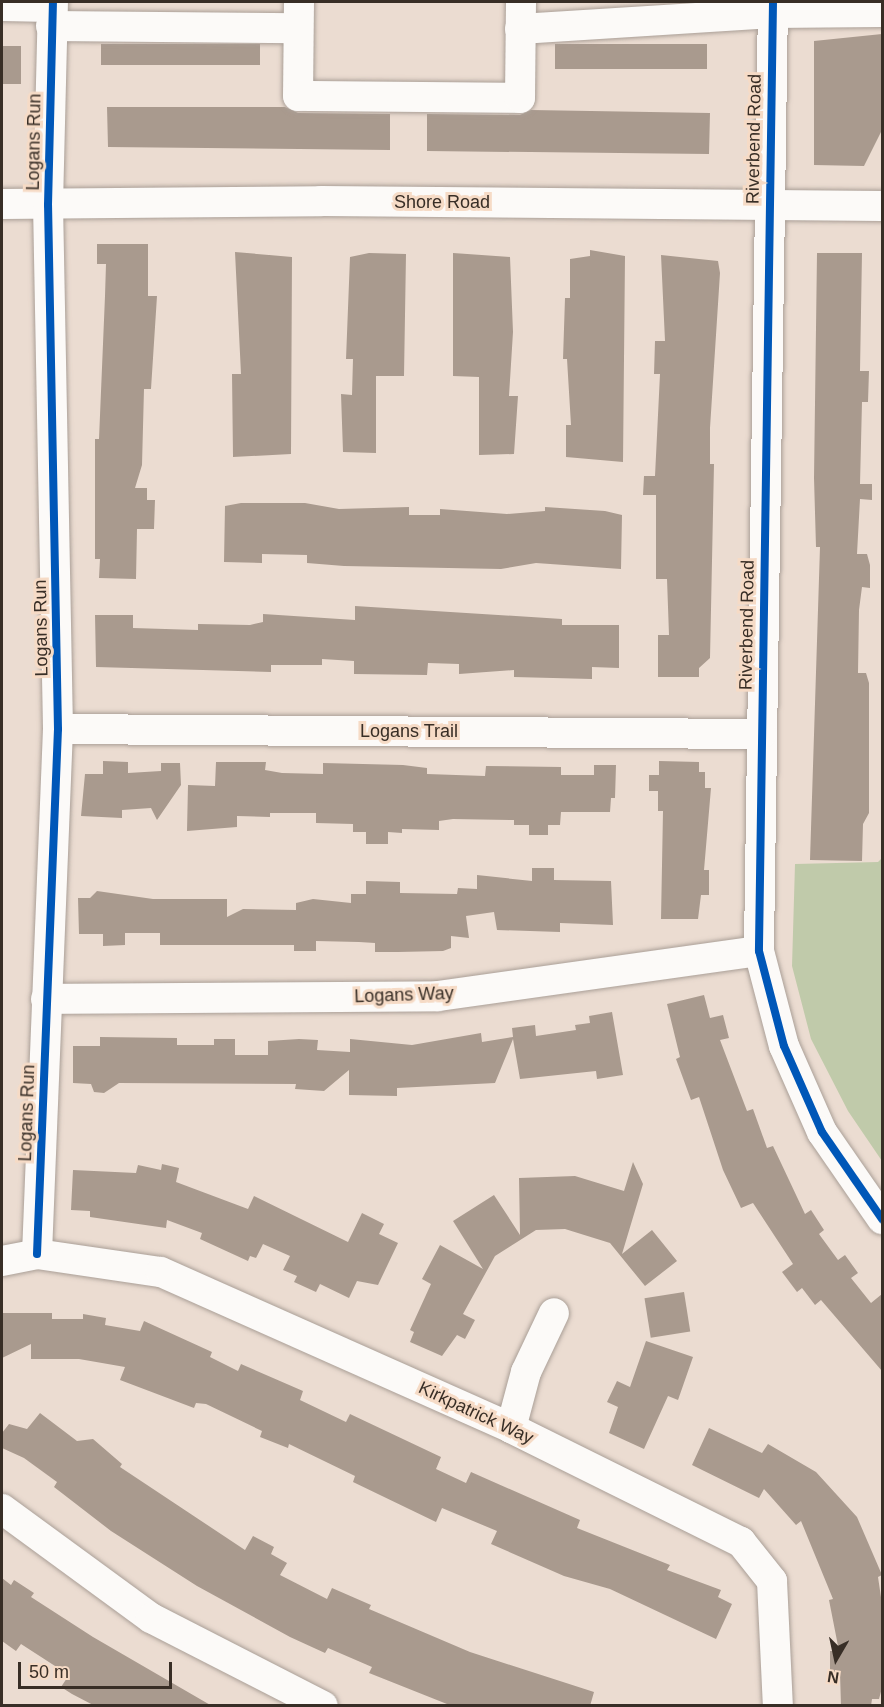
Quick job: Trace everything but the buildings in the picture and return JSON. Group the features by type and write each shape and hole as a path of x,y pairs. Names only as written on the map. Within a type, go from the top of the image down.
{"street":[{"path":"2,6 52,11 298,15 298,96 520,98 520,15 773,7 882,12"},
{"name":"Riverbend Road","path":"773,7 760,734 759,951 784,1046 822,1132 882,1219"},
{"name":"Logans Run","path":"37,1254 58,729 48,205 52,11"},
{"name":"Shore Road","path":"2,204 321,201 882,206"},
{"name":"Logans Trail","path":"58,729 760,734"},
{"name":"Logans Way","path":"46,999 438,996 759,951"},
{"name":"Kirkpatrick Way","path":"2,1261 37,1254 161,1272 511,1428 741,1542 772,1581 778,1706"},
{"path":"511,1428 526,1372 554,1313"},
{"path":"2,1509 151,1618 321,1705"}],"green space":[{"path":"882,858 882,1161 848,1111 811,1039 792,966 795,864 878,862"}],"cycle path":[{"path":"37,1254 58,729 48,205 53,2"},
{"path":"773,2 759,951 784,1046 822,1132 882,1219"}]}
